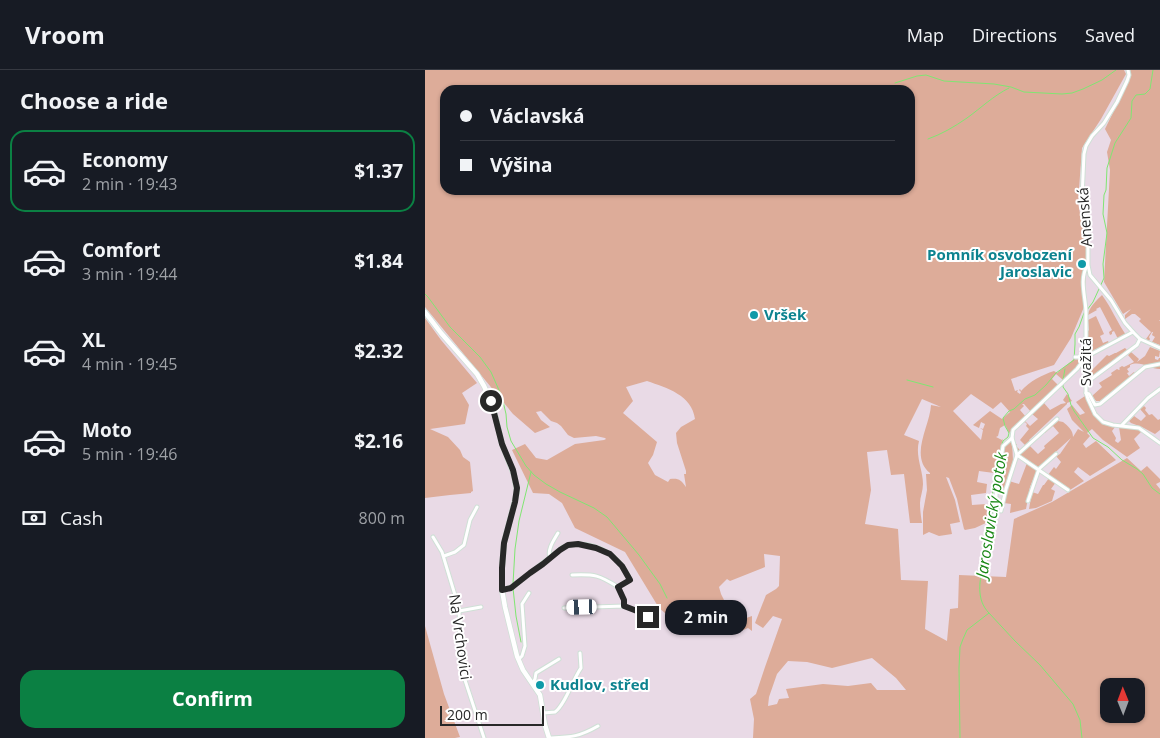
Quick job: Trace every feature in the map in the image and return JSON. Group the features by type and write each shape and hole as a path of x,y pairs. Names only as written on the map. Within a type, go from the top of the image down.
{"street":[{"name":"Anenská","path":"1128,70 1127,81 1104,123 1086,146 1084,154 1083,198 1088,265 1090,275 1111,300 1125,323 1140,340 1160,348"},
{"name":"Svažitá","path":"1088,265 1083,283 1086,311 1087,399 1095,414 1103,422 1139,428 1160,443"},
{"path":"425,312 482,382 493,406 502,444 513,470 517,488 504,543 502,590 518,660 540,695 549,738 578,736 598,726"},
{"path":"1068,490 1017,455 1012,438 1013,430 1077,369 1086,357 1133,332"},
{"path":"1086,383 1137,345 1140,340"},
{"path":"1075,357 1086,357"},
{"path":"1086,393 1089,394 1095,405 1100,404 1145,367 1160,364"},
{"path":"1122,426 1148,398 1160,389"},
{"path":"1001,511 1017,455 1057,419"},
{"path":"985,564 991,525 996,511 997,487 1003,446 1012,438"},
{"path":"1028,501 1039,469 1056,454"},
{"path":"443,556 455,552 465,545 470,520 477,507"},
{"path":"550,558 549,552 558,532"},
{"name":"Na Vrchovici","path":"433,537 442,552 453,585 461,622 459,642 463,677 484,738"},
{"path":"502,590 511,588 563,547 573,544 585,544 604,551 618,561 630,580 618,587"},
{"path":"573,575 601,576 618,587 624,600 624,606"},
{"path":"518,660 522,656 525,646 522,604 529,593"},
{"path":"564,608 624,606 648,617"},
{"path":"459,611 481,607"},
{"path":"543,714 559,710 581,668 580,653"},
{"path":"533,683 536,673 559,659"}],"shaded area":[{"path":"425,70 1124,70 1126,74 1101,119 1082,148 1078,203 1087,249 1084,307 1071,338 1054,365 1011,379 1015,391 1018,390 1017,392 1020,394 1019,390 1021,391 1032,381 1054,371 1057,373 1074,359 1082,360 1079,367 1061,384 1063,380 1056,374 1052,379 1059,386 1031,412 1022,404 1024,406 1020,410 1026,417 1009,433 1005,425 1000,428 996,437 1003,439 994,473 979,471 977,482 987,484 986,493 971,495 972,505 986,504 988,522 975,528 964,529 957,499 949,478 946,477 955,500 960,522 950,524 952,534 939,536 929,532 923,535 923,512 927,490 926,474 930,473 924,466 921,458 922,441 931,405 941,407 922,399 904,435 919,441 918,452 923,479 920,503 922,523 910,523 904,474 891,475 887,450 867,452 871,490 865,524 898,529 901,580 928,581 925,629 947,641 950,609 958,608 959,575 1006,577 1014,519 1052,502 1127,458 1141,471 1147,466 1160,479 1160,482 1156,484 1160,489 1160,738 753,738 754,719 750,699 756,694 782,619 773,616 763,628 755,623 766,595 779,586 780,556 764,554 765,567 730,581 727,579 719,587 735,622 752,616 752,631 748,628 741,631 735,624 729,621 714,620 696,623 680,635 684,629 659,608 625,552 575,528 562,503 549,494 533,493 512,450 525,444 536,458 547,460 575,444 606,439 596,436 574,438 541,411 536,412 541,420 550,427 535,433 513,414 425,307","holes":["647,381 684,398 693,411 695,419 681,427 676,433 677,443 686,471 686,474 684,474 686,487 678,479 670,479 668,482 655,475 648,463 657,442 623,413 633,401 626,387","971,394 993,409 1001,402 1010,412 1002,419 990,411 973,425 979,428 981,422 985,424 983,429 980,428 983,430 981,440 953,411","872,658 896,678 906,690 877,690 871,683 848,686 823,684 786,689 789,698 779,699 777,704 768,706 777,674 788,661 807,662 832,668"]},
{"path":"1129,70 1160,70 1160,345 1152,342 1155,337 1152,335 1153,332 1149,337 1149,341 1146,339 1151,332 1139,321 1141,319 1135,314 1125,319 1125,315 1131,309 1123,314 1104,282 1110,170 1107,152 1111,140 1105,129 1131,76"},
{"path":"1102,295 1126,335 1118,339 1114,331 1110,335 1109,332 1112,330 1100,307 1088,315 1092,306"},
{"path":"1096,316 1104,334 1100,336 1103,343 1108,341 1109,343 1088,353 1088,320"},
{"path":"425,318 477,383 462,393 469,405 465,424 430,429 448,437 460,450 463,457 470,462 473,491 471,493 425,498"},
{"path":"1150,347 1160,351 1159,357 1155,356 1155,359 1158,360 1160,358 1160,369 1141,364 1130,365 1127,369 1129,372 1127,373 1129,376 1135,373 1100,401 1096,401 1092,396 1102,387 1099,383 1122,366 1124,367 1134,362 1128,355 1131,352 1139,359 1137,362 1145,356"},
{"path":"1125,348 1127,350 1087,380 1087,375 1107,355 1109,356"},
{"path":"1067,394 1072,401 1067,403 1029,440 1031,442 1020,451 1016,451 1015,444 1017,444 1016,446 1020,450 1025,445 1020,440 1029,429 1025,422 1023,423 1025,421 1030,426 1038,419 1032,414 1044,403 1050,410 1066,403 1063,400"},
{"path":"1085,396 1095,416 1103,423 1115,427 1112,431 1116,438 1115,441 1118,443 1121,440 1119,427 1142,431 1134,439 1140,448 1127,457 1103,440 1092,429 1087,433 1090,436 1083,444 1086,448 1096,441 1116,460 1090,476 1078,467 1074,472 1084,481 1070,490 1048,475 1061,462 1056,456 1060,454 1071,438 1038,468 1019,454 1029,445 1038,454 1059,433 1053,426 1045,433 1044,431 1058,421 1063,422 1068,427 1073,437 1078,429 1084,432 1072,420 1067,409 1072,405 1080,415 1085,413 1076,402"},
{"path":"1144,406 1149,415 1152,414 1158,420 1160,419 1160,430 1155,434 1129,421 1134,416 1141,421 1146,416 1140,409"},
{"path":"1009,441 1012,441 1013,461 1003,491 998,490 1003,452"},
{"path":"1027,463 1037,470 1030,487 1026,509 1010,513 1011,504 1004,503 1009,481 1019,484"},
{"path":"1049,478 1056,482 1051,489 1055,491 1052,501 1029,509 1032,492 1038,494"},
{"path":"425,626 444,694 460,737 425,738"}],"waterway":[{"path":"895,83 926,75 944,81 994,84 1024,92 1062,94 1083,89 1102,80 1116,70"},
{"name":"Jaroslavický potok","path":"1087,310 1093,302 1104,278 1103,264 1107,233 1103,214 1107,168 1115,143 1131,118 1132,101 1136,95 1145,94 1150,89 1153,70"},
{"path":"928,139 943,133 1009,88"},
{"path":"425,294 450,327 480,357 491,372 502,397 511,441 526,466 546,484 594,508 607,517 639,555 660,584 667,598"},
{"name":"Jaroslavický potok","path":"992,516 995,471 1003,441 1008,437 1009,433 1003,418 1025,399 1035,395 1056,373 1074,360 1075,334 1084,313"},
{"path":"1063,380 1065,369"},
{"path":"907,380 933,387"},
{"path":"1063,384 1074,411 1093,438 1143,474 1152,488 1160,494"},
{"path":"513,584 519,521 531,472"},
{"name":"Jaroslavický potok","path":"960,738 960,647 967,630 989,613 980,596 980,583 984,564"},
{"path":"513,588 521,642"},
{"path":"989,613 1040,665 1073,704 1080,720 1082,738"}],"place":[{"name":"Pomník osvobození Jaroslavic","path":"1082,264"},
{"name":"Vršek","path":"754,315"},
{"name":"Kudlov, střed","path":"540,685"}],"route":[{"path":"491,401 502,444 513,470 517,488 504,543 502,590 511,588 563,547 573,544 585,544 610,554 618,561 630,580 618,587 624,600 624,606 648,617"}]}
